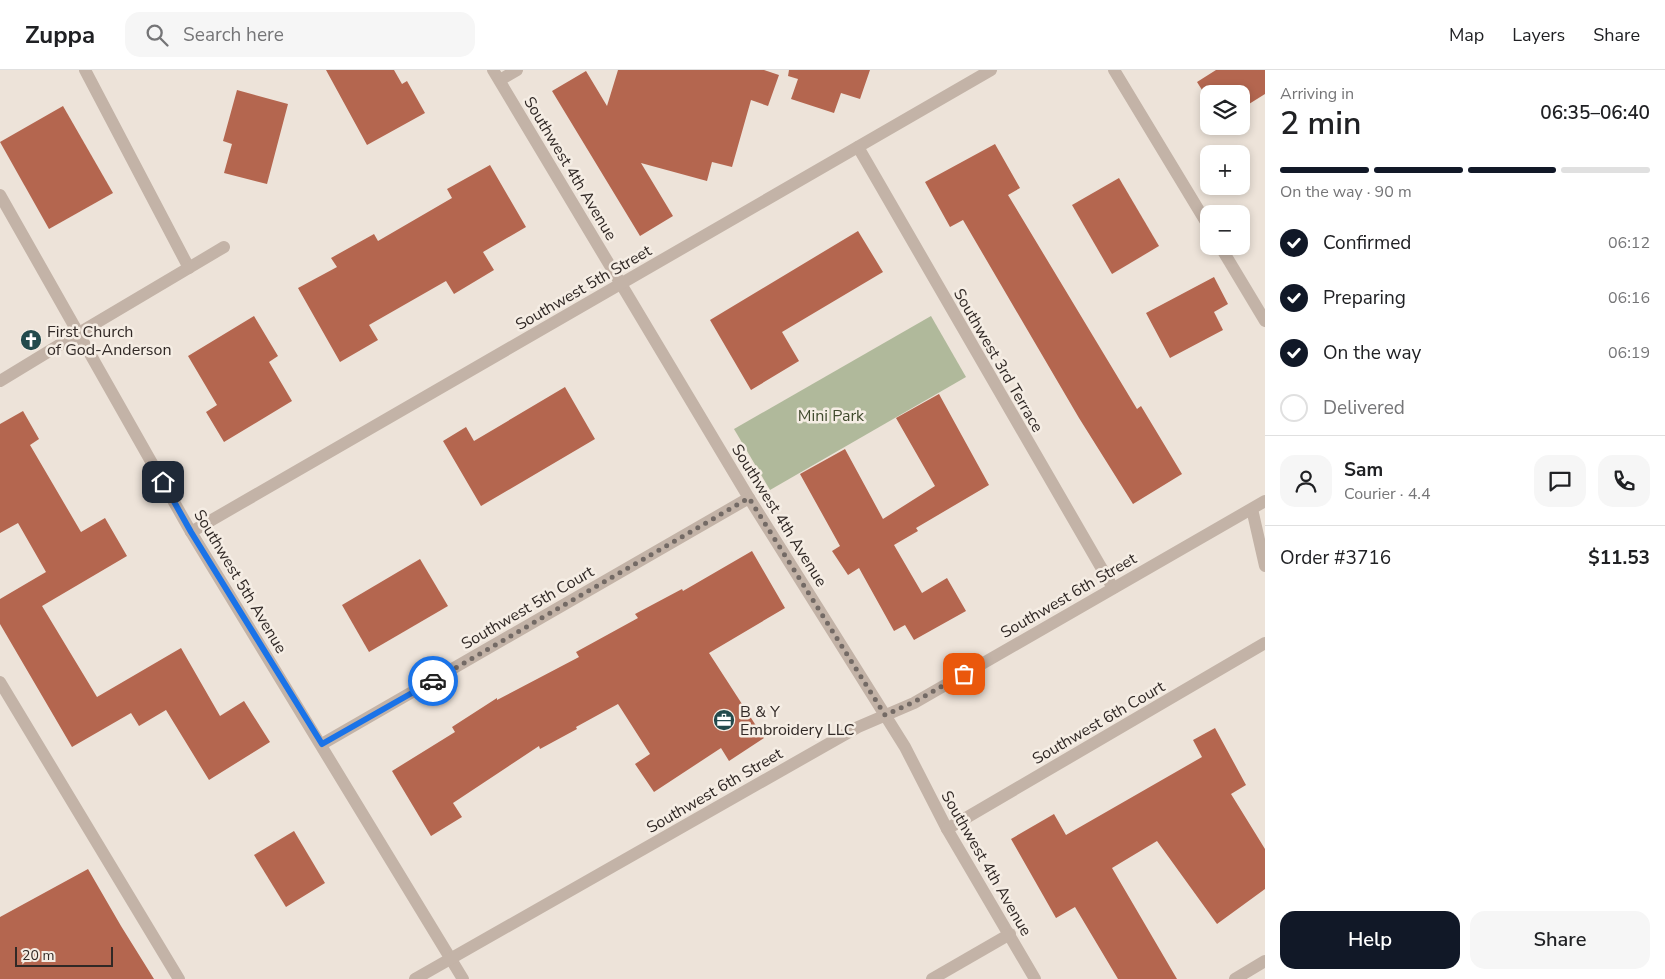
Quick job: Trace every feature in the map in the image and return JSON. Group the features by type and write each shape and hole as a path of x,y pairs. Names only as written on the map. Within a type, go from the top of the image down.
{"street":[{"path":"86,70 189,268"},
{"path":"496,75 517,70"},
{"name":"Southwest 5th Street","path":"191,532 990,70"},
{"path":"1114,70 1200,212"},
{"name":"Southwest 4th Avenue","path":"496,75 749,498 905,747 946,829 1035,979"},
{"name":"Southwest 3rd Terrace","path":"858,147 1113,588"},
{"name":"Southwest 5th Avenue","path":"0,195 191,532 322,744 463,979"},
{"path":"0,381 224,247"},
{"path":"1225,255 1265,321"},
{"name":"Southwest 5th Court","path":"322,744 749,498"},
{"name":"Southwest 6th Street","path":"415,979 858,727 914,702 1265,501"},
{"path":"1252,509 1265,566"},
{"name":"Southwest 6th Court","path":"946,829 1265,643"},
{"path":"0,682 179,979"},
{"path":"932,979 1010,934"},
{"path":"1235,979 1265,961"}],"green space":[{"name":"Mini Park","path":"931,316 966,377 770,490 734,429"}],"building":[{"path":"326,70 394,70 402,84 407,81 425,113 367,145"},
{"path":"618,70 764,70 779,75 768,106 751,100 732,167 712,162 707,181 641,163 673,216 640,236 552,91 586,71 607,106"},
{"path":"789,70 870,70 860,99 841,93 834,113 791,99 798,79 788,76"},
{"path":"1216,70 1265,70 1265,94 1250,103 1250,85 1200,85 1200,87 1197,82"},
{"path":"237,90 288,104 267,184 224,173 232,144 223,141"},
{"path":"63,106 113,193 49,229 0,142"},
{"path":"995,144 1020,188 1008,195 1137,409 1141,406 1182,474 1133,504 1079,418 963,220 950,227 925,182"},
{"path":"490,165 526,227 483,252 494,270 454,294 446,281 369,325 378,340 340,362 298,288 337,267 331,258 374,234 378,241 452,198 447,189"},
{"path":"1119,178 1159,246 1112,274 1072,205"},
{"path":"858,231 883,272 782,332 799,361 751,390 710,320"},
{"path":"1214,277 1228,304 1214,312 1223,330 1170,358 1146,313"},
{"path":"254,316 278,356 269,362 292,401 224,442 206,412 217,405 188,356"},
{"path":"565,387 595,439 481,506 443,441 466,427 474,441"},
{"path":"939,394 989,485 916,528 918,531 894,545 922,593 947,578 966,611 914,640 905,625 894,631 859,568 848,575 832,551 840,546 800,474 845,449 883,519 935,486 896,418"},
{"path":"23,411 39,439 30,445 81,532 105,518 127,556 42,606 97,697 181,648 220,716 244,701 270,742 209,780 166,710 139,726 131,713 72,747 0,624 0,599 46,572 18,523 0,533 0,424"},
{"path":"752,551 785,608 709,653 764,738 729,761 721,748 654,792 635,764 650,754 618,704 540,749 539,746 453,803 462,817 431,836 392,771 455,732 452,727 497,698 497,700 579,657 576,652 638,618 635,614 682,589 683,591"},
{"path":"420,559 448,606 369,652 342,605"},
{"path":"1215,728 1246,785 1231,794 1265,849 1265,889 1217,924 1157,841 1112,868 1177,979 1118,979 1075,907 1056,918 1011,839 1054,814 1066,835 1202,757 1193,740"},
{"path":"294,831 325,883 286,907 254,855"},
{"path":"88,869 154,979 0,979 0,917"}],"way so far":[{"path":"433,681 749,498 885,715 914,702 964,674"}],"place":[{"name":"First Church of God-Anderson","path":"31,340"},
{"name":"B & Y Embroidery LLC","path":"724,720"}],"route":[{"path":"163,482 191,532 322,744 433,681"}]}
